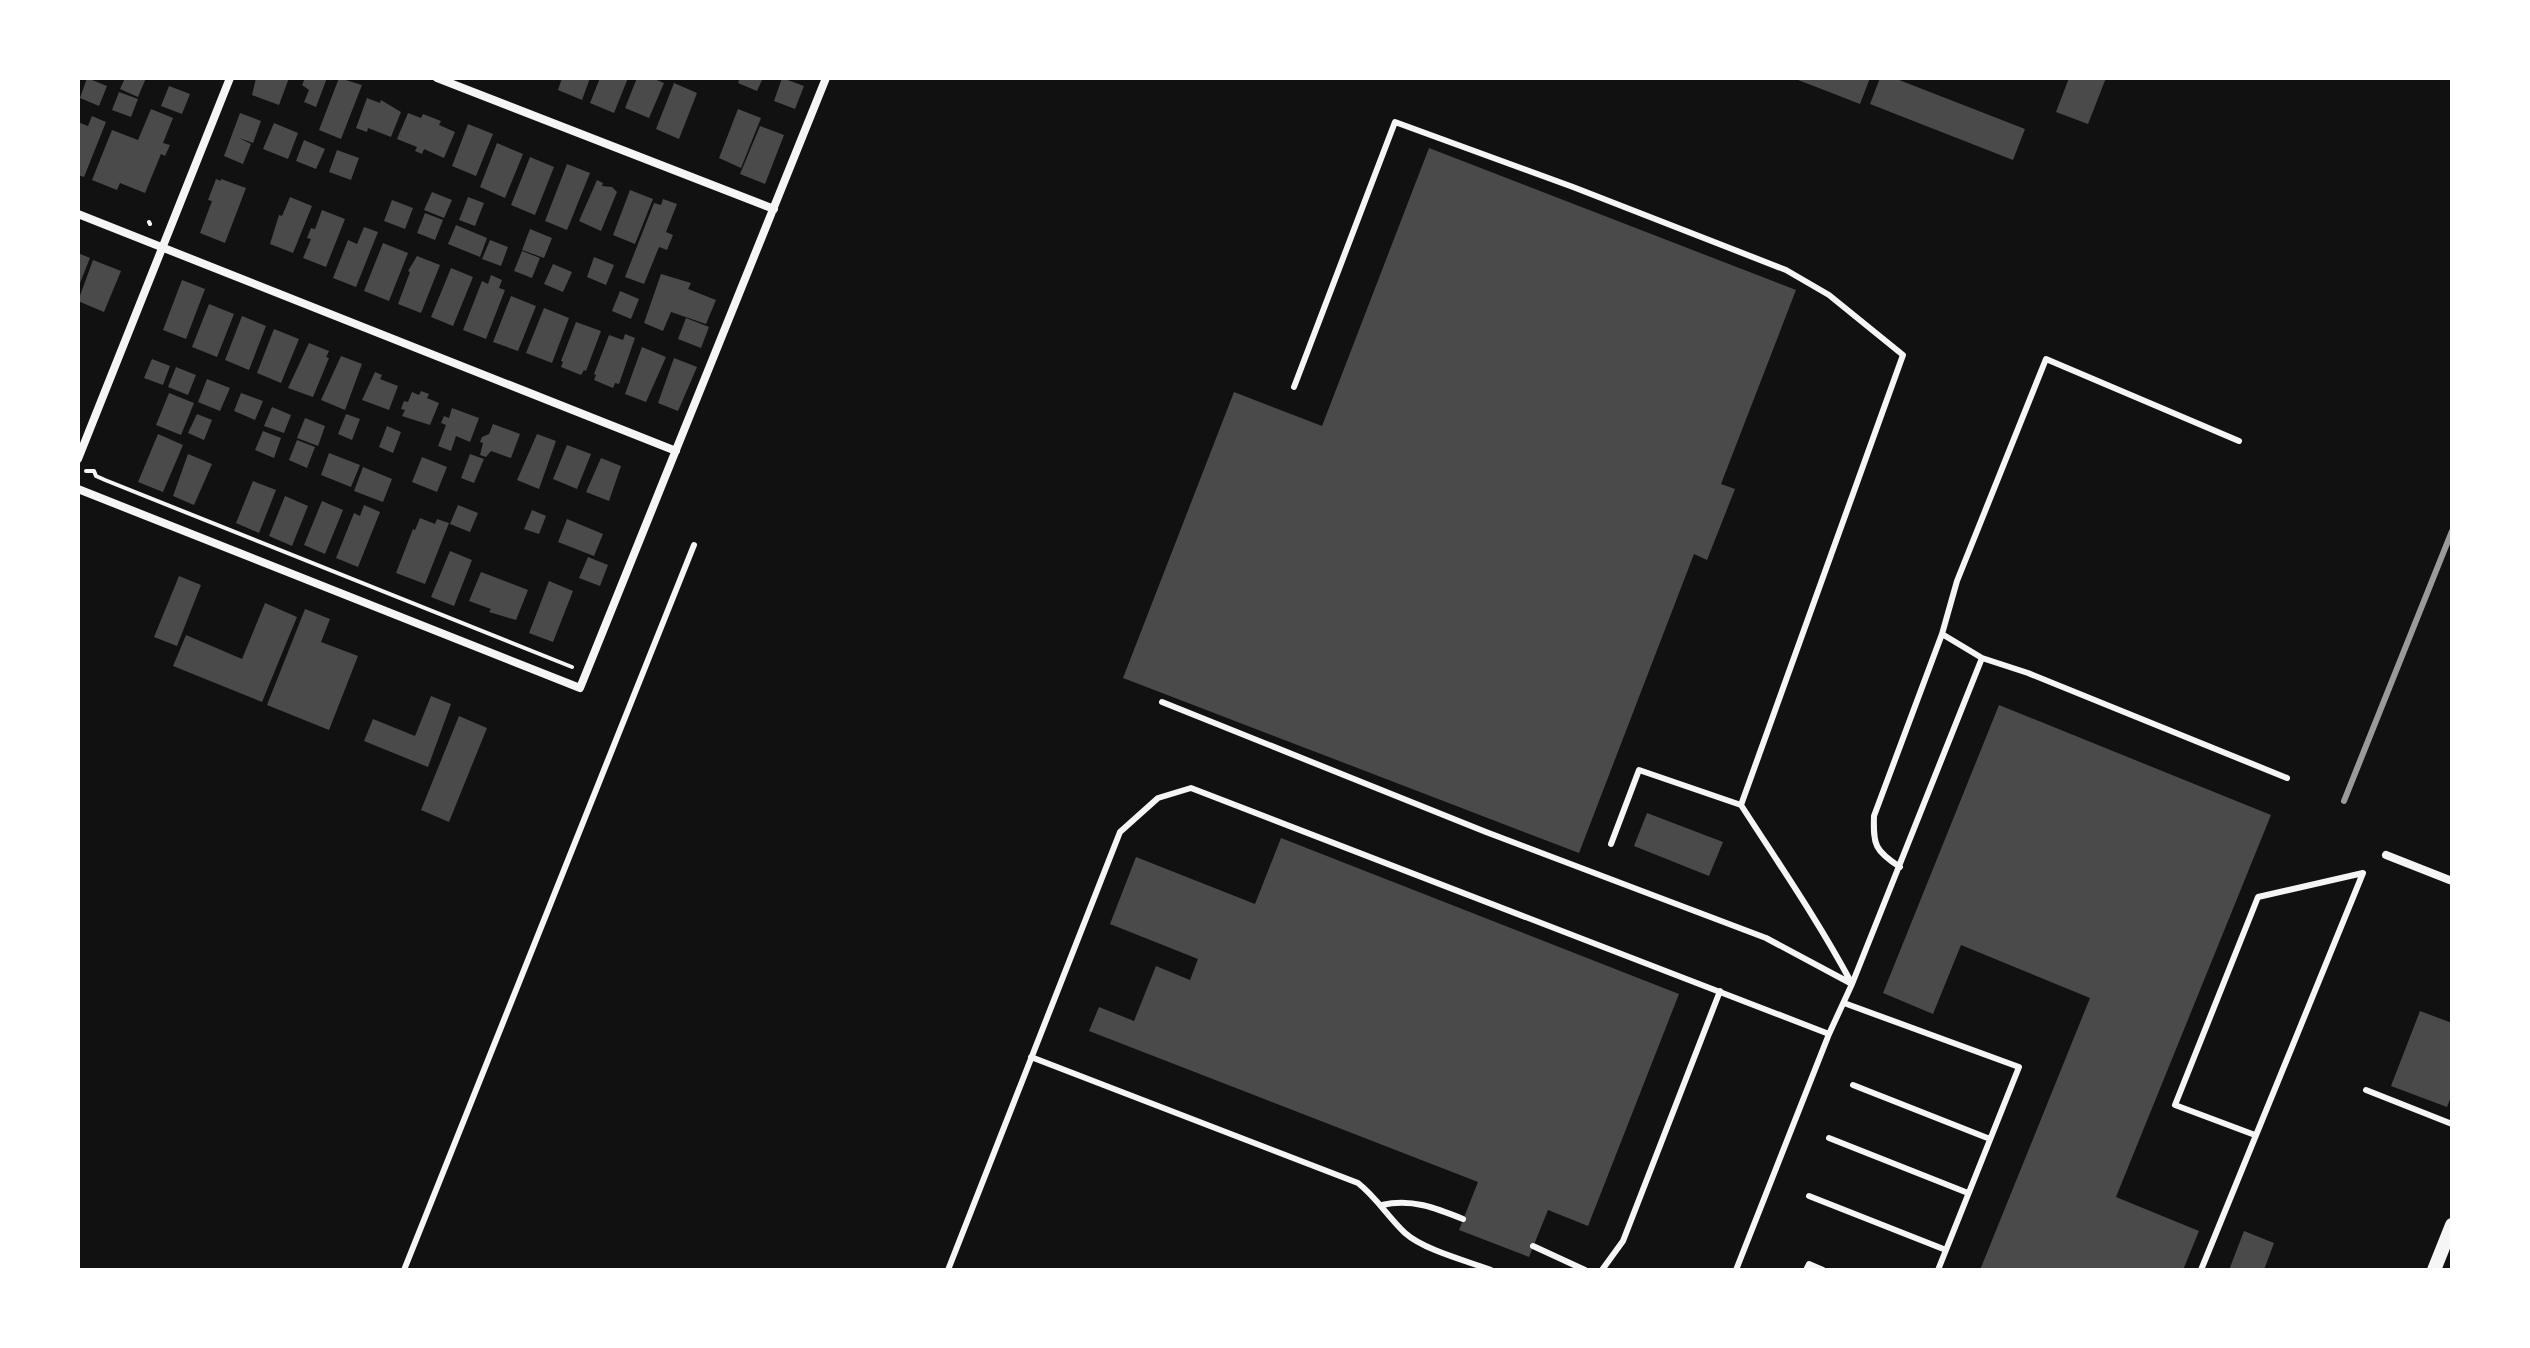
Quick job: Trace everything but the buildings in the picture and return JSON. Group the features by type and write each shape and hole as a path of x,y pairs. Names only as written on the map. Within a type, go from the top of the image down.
{"street":[{"path":"78,459 230,78"},
{"path":"437,78 774,209"},
{"path":"78,489 580,688 826,78"},
{"path":"78,214 676,451"},
{"path":"2386,855 2452,881"},
{"path":"2434,1270 2452,1225"}],"lane":[{"path":"1294,387 1395,122 1786,270 1829,295 1903,355 1741,805"},
{"path":"1900,867 1881,855 1873,839 1874,816 1942,634 1957,581 2046,359 2239,441"},
{"path":"404,1270 694,545"},
{"path":"1942,634 1982,658 2028,673 2287,778"},
{"path":"1736,1270 1982,658"},
{"path":"1162,702 1486,832 1766,938 1852,984"},
{"path":"1611,844 1639,770 1741,805 1823,930 1852,984"},
{"path":"948,1270 1120,832 1158,798 1191,788 1829,1034"},
{"path":"2201,1270 2363,873 2258,897 2175,1105 2255,1135"},
{"path":"1602,1270 1623,1241 1720,991"},
{"path":"1844,1003 2019,1067 1938,1270"},
{"path":"1031,1057 1358,1183 1416,1241 1491,1270"},
{"path":"1853,1085 1990,1139"},
{"path":"2366,1090 2452,1124"},
{"path":"1829,1138 1968,1193"},
{"path":"1809,1196 1946,1250"},
{"path":"1382,1205 1396,1202 1431,1206 1463,1219"},
{"path":"1533,1246 1585,1270"},
{"path":"1806,1270 1809,1264 1823,1270"}],"path":[{"path":"88,472 94,471 96,476 119,486 572,667"}],"railway":[{"path":"2344,801 2452,531"}]}
